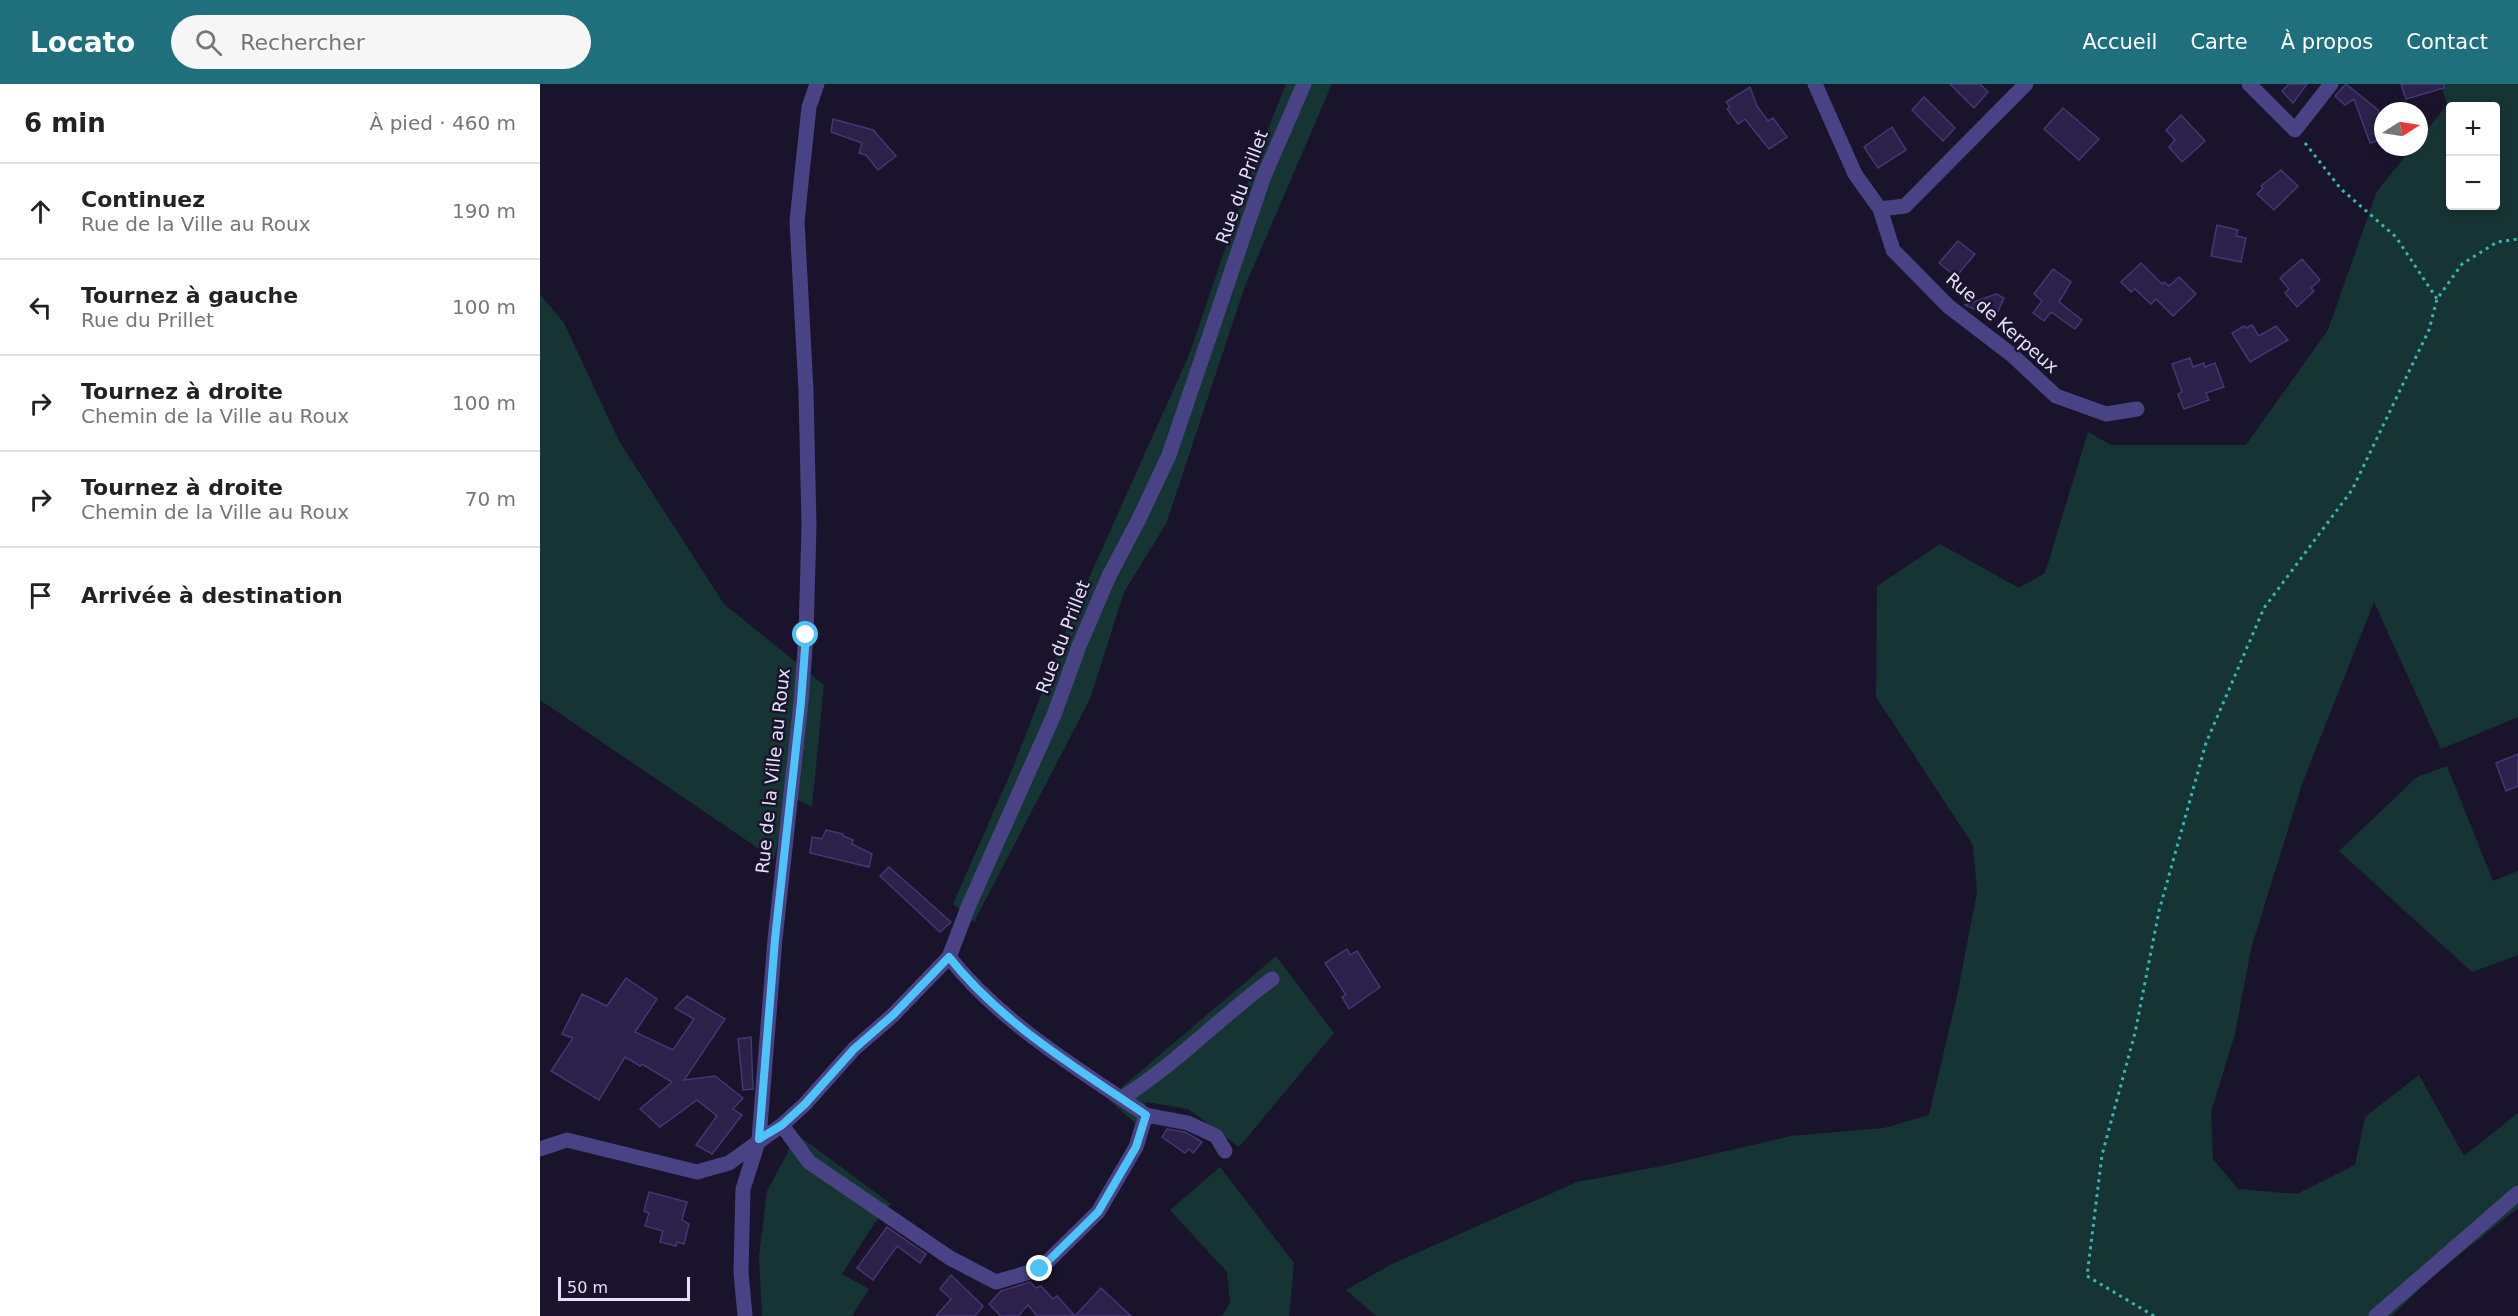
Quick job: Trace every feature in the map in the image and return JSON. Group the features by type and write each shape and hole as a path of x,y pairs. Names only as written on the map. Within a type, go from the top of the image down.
{"street":[{"name":"Rue de la Ville au Roux","path":"745,1316 741,1272 744,1190 759,1139 775,939 801,702 806,635 809,526 806,391 797,221 809,107 817,84"},
{"name":"Rue du Prillet","path":"540,1149 567,1140 697,1172 729,1162 782,1125 805,1104 854,1049 893,1015 949,957 969,905 1054,715 1079,646 1109,576 1169,455 1264,176 1304,84"},
{"name":"Rue de Kerpeux","path":"1815,84 1855,174 1880,209 1893,250 1948,306 2012,355 2056,396 2106,414 2138,409"},
{"path":"1880,209 1905,206 2026,84"},
{"path":"2249,84 2295,130 2331,84"},
{"path":"949,957 970,984 1012,1020 1146,1115 1188,1123 1207,1131 1216,1136 1225,1151"},
{"path":"1122,1098 1147,1082 1272,979"},
{"path":"782,1125 810,1162 950,1258 996,1282 1040,1269 1098,1212 1136,1147 1146,1115"},
{"path":"2376,1316 2518,1193"}],"path":[{"path":"2295,130 2341,189 2396,237 2437,299"},
{"path":"2154,1316 2087,1276 2102,1155 2135,1033 2158,911 2206,743 2264,609 2352,490 2429,330 2437,299 2462,264 2497,242 2518,239"}],"green space":[{"path":"1286,84 1332,84 1245,286 1166,524 1124,592 1090,699 974,922 953,904 1012,770 1072,616 1189,355 1251,173"},
{"path":"2441,84 2518,84 2518,717 2441,749 2374,602 2302,784 2251,949 2235,1034 2211,1112 2213,1159 2238,1189 2297,1194 2355,1165 2365,1117 2419,1075 2464,1156 2518,1113 2518,1208 2434,1275 2392,1316 1376,1316 1346,1290 1392,1264 1577,1182 1667,1165 1791,1136 1884,1128 1929,1115 1957,996 1977,892 1973,845 1876,697 1877,586 1940,544 2019,588 2045,573 2088,432 2111,445 2246,445 2328,330 2377,191 2406,156 2428,156 2428,129 2446,106 2446,210 2500,210 2500,102 2446,102"},
{"path":"540,294 564,323 619,441 724,604 824,685 812,807 788,795 774,859 540,700"},
{"path":"2447,766 2493,881 2518,871 2518,955 2472,972 2339,851 2417,777"},
{"path":"1276,956 1334,1033 1239,1147 1188,1109 1146,1102 1136,1124 1108,1099"},
{"path":"795,1133 891,1204 876,1221 842,1274 869,1289 852,1316 762,1316 759,1256 767,1191 787,1154"},
{"path":"1220,1167 1294,1263 1289,1316 1222,1316 1230,1303 1227,1272 1170,1210"}],"building":[{"path":"1950,84 1980,84 1988,92 1974,108"},
{"path":"2289,84 2307,84 2293,103 2282,91"},
{"path":"2346,84 2374,107 2374,142 2370,143 2354,99 2345,105 2335,96"},
{"path":"2401,84 2444,84 2444,88 2406,99"},
{"path":"1750,87 1757,106 1768,121 1773,118 1787,137 1769,149 1745,119 1738,124 1727,109 1730,107 1726,102"},
{"path":"1924,97 1955,128 1943,141 1912,110"},
{"path":"2063,108 2099,139 2079,160 2044,129"},
{"path":"2181,115 2205,141 2182,162 2169,147 2175,140 2166,130"},
{"path":"833,119 873,130 896,156 878,170 866,155 859,153 862,143 831,132"},
{"path":"1892,127 1906,150 1878,168 1864,147"},
{"path":"2281,170 2298,186 2274,210 2257,194 2263,188 2261,186"},
{"path":"2217,225 2238,230 2236,236 2246,238 2241,262 2211,256"},
{"path":"1958,241 1975,254 1956,277 1939,263"},
{"path":"2302,259 2320,280 2311,288 2314,291 2297,307 2285,293 2289,289 2280,278"},
{"path":"2141,263 2162,284 2164,282 2169,286 2179,277 2196,294 2173,316 2156,299 2151,304 2135,289 2131,292 2121,282"},
{"path":"2053,269 2071,282 2059,302 2082,320 2075,329 2051,312 2044,321 2033,313 2042,301 2034,294"},
{"path":"1996,294 2004,298 1995,318 1965,305"},
{"path":"2252,325 2259,336 2276,326 2288,340 2250,362 2232,333 2244,326 2246,328"},
{"path":"2190,358 2193,367 2204,363 2205,367 2215,363 2224,387 2206,393 2209,400 2184,409 2178,394 2182,392 2172,364"},
{"path":"2518,754 2518,786 2506,791 2496,763"},
{"path":"826,830 843,834 853,840 852,844 872,854 869,867 810,853 812,837 822,839"},
{"path":"889,867 951,922 940,932 880,876"},
{"path":"1347,949 1350,955 1357,951 1380,987 1349,1009 1342,997 1346,995 1325,963"},
{"path":"626,978 657,999 635,1032 673,1050 694,1019 675,1008 687,996 725,1019 684,1080 715,1076 743,1098 733,1109 742,1115 712,1154 696,1145 717,1116 697,1100 660,1127 640,1109 672,1082 642,1064 640,1066 625,1057 599,1100 551,1071 573,1038 562,1034 582,994 607,1006"},
{"path":"751,1037 753,1089 743,1090 738,1039"},
{"path":"1167,1129 1185,1132 1202,1142 1193,1153 1189,1149 1185,1153 1162,1137"},
{"path":"649,1192 687,1202 682,1220 689,1224 684,1244 677,1242 676,1246 660,1242 663,1231 645,1226 649,1213 644,1211"},
{"path":"887,1227 926,1254 920,1263 897,1246 873,1280 857,1268"},
{"path":"951,1275 983,1306 975,1316 936,1316 951,1299 940,1289"},
{"path":"1030,1282 1036,1288 1041,1286 1053,1299 1057,1296 1075,1316 1037,1316 1028,1305 1018,1316 1001,1316 989,1304 1001,1291"},
{"path":"1101,1288 1131,1316 1075,1316"}],"route":[{"path":"806,635 801,702 775,939 759,1139 782,1125 805,1104 854,1049 893,1015 949,957 970,984 1012,1020 1146,1115 1136,1147 1098,1212 1040,1269"}]}
